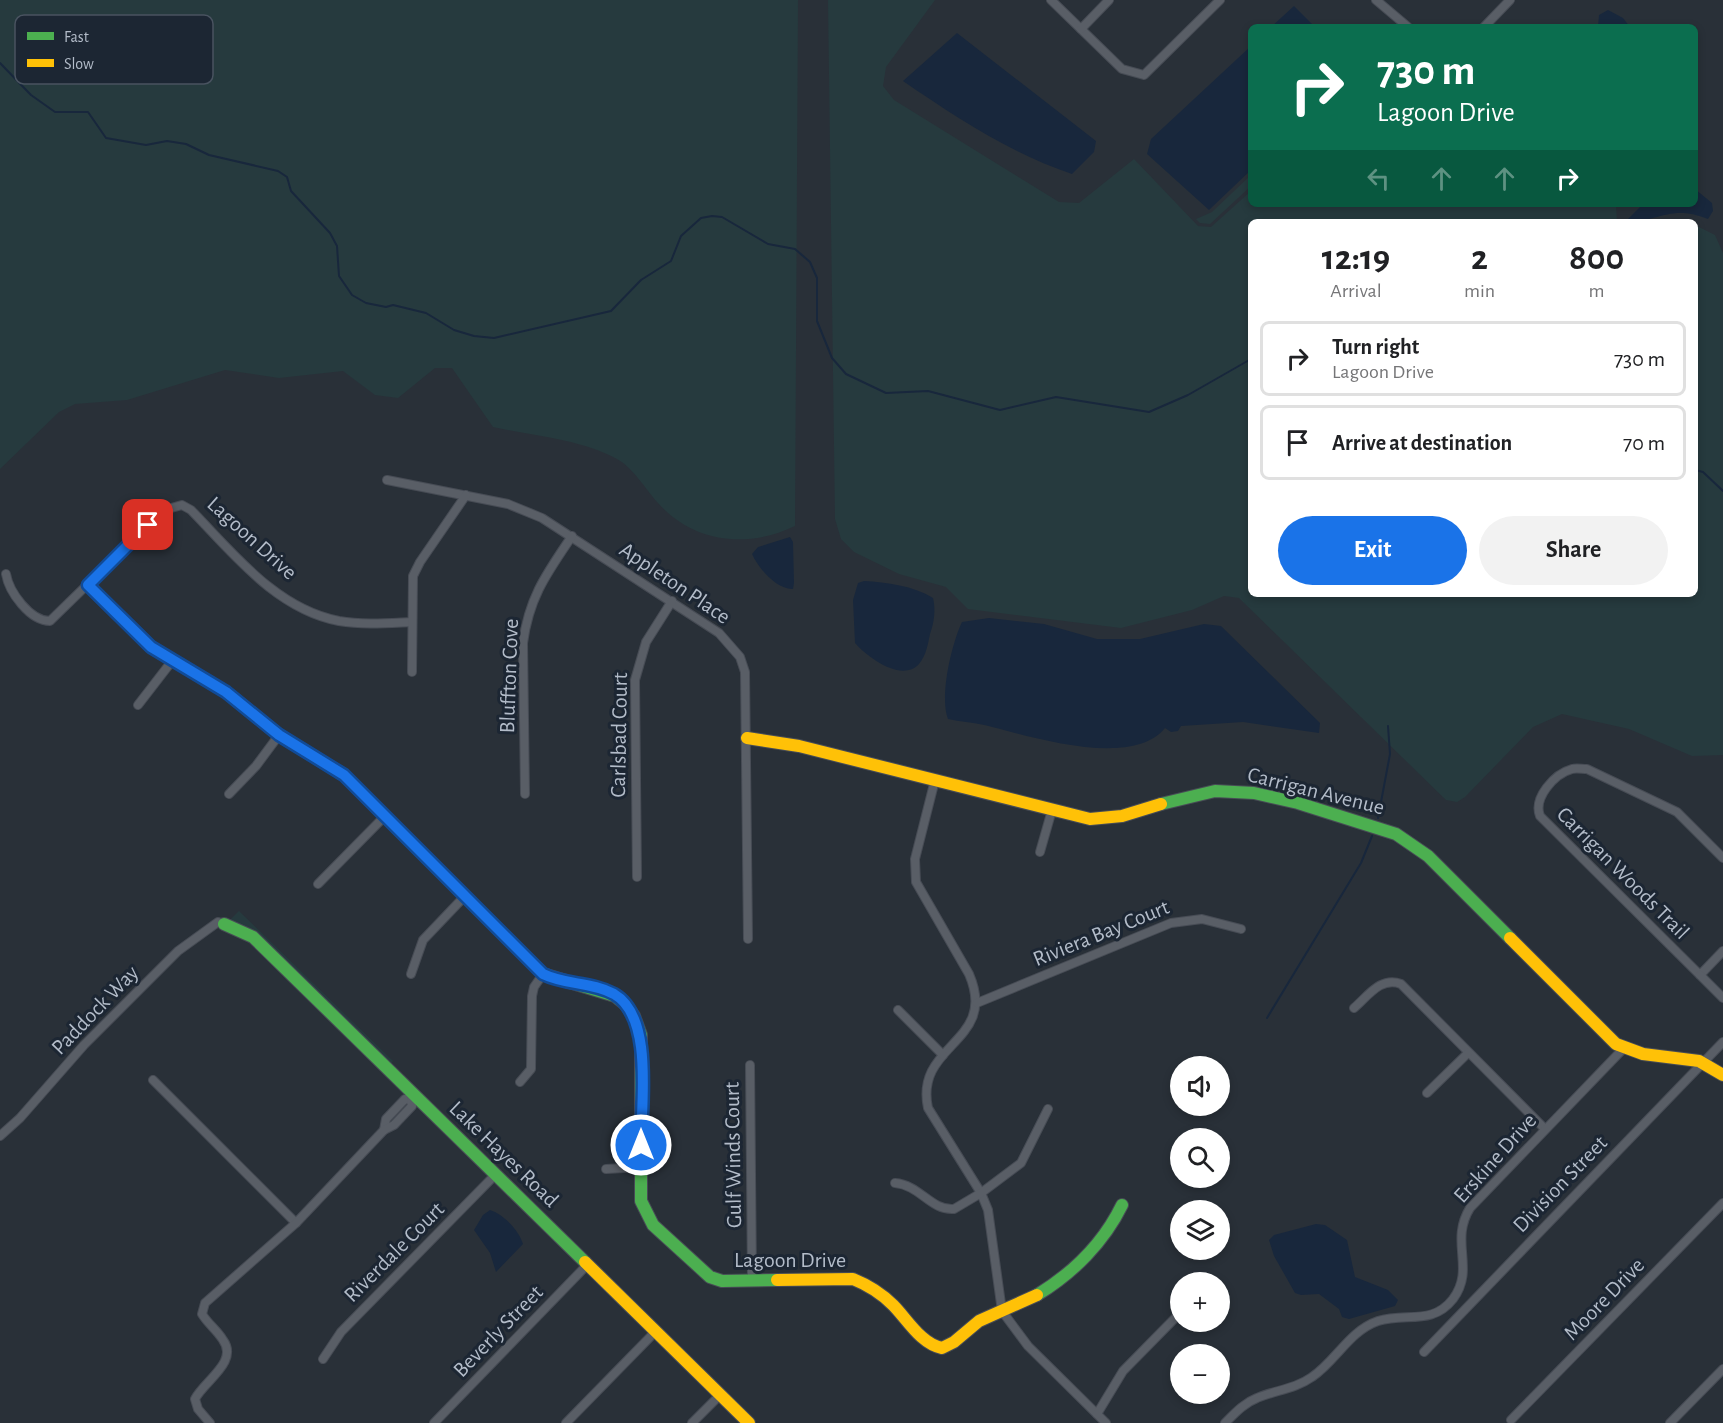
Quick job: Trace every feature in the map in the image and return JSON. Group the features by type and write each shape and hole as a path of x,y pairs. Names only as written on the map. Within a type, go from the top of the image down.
{"street":[{"path":"1052,0 1122,69 1144,75 1220,0"},
{"path":"1081,29 1109,0"},
{"path":"1376,0 1404,24"},
{"path":"1487,24 1510,0"},
{"name":"Appleton Place","path":"387,480 508,504 542,518 719,633 740,657 745,672 747,738 748,939"},
{"path":"411,672 413,576 420,561 466,495"},
{"name":"Lagoon Drive","path":"412,622 363,624 338,621 297,605 264,583 191,510 182,506 164,510 88,585 138,636 172,662 226,692 279,735 344,775 543,974 612,993 632,1011 641,1035 641,1201 653,1225 710,1277 722,1281 853,1279 863,1282 876,1289 936,1349 945,1349 969,1328 1002,1311"},
{"name":"Bluffton Cove","path":"525,794 523,643 526,620 532,599 542,580 572,536"},
{"path":"6,574 11,592 43,621 57,617 88,585"},
{"name":"Carlsbad Court","path":"637,878 635,680 646,642 672,601"},
{"path":"138,705 172,662"},
{"path":"229,794 256,766 279,735"},
{"name":"Carrigan Avenue","path":"747,738 799,746 1052,810 1104,819 1191,795 1217,791 1240,792 1261,795 1396,834 1428,856 1607,1036 1623,1049 1635,1054 1705,1061"},
{"name":"Carrigan Woods Trail","path":"1723,858 1677,812 1587,769 1573,769 1563,773 1540,796 1537,803 1540,816 1723,998"},
{"path":"935,780 915,859 916,882 969,974 975,988 976,1003 968,1028 943,1055 927,1077 925,1086 928,1108 981,1193 988,1210 1002,1311 1028,1346 1106,1423"},
{"path":"1040,852 1052,810"},
{"path":"318,884 386,816"},
{"path":"411,974 423,940 464,897"},
{"name":"Riviera Bay Court","path":"976,1003 1171,923 1187,919 1202,919 1241,929"},
{"name":"Paddock Way","path":"0,1136 20,1118 84,1045 178,951 218,922 224,924"},
{"name":"Lake Hayes Road","path":"224,924 238,928 253,937 413,1098 496,1174 749,1423"},
{"path":"1700,975 1723,951"},
{"path":"520,1082 531,1069 532,996 534,987 543,974"},
{"path":"1354,1008 1379,985 1393,981 1401,984 1545,1129"},
{"path":"898,1010 943,1055"},
{"name":"Division Street","path":"1424,1352 1723,1042"},
{"name":"Erskine Drive","path":"1225,1423 1239,1409 1256,1398 1300,1385 1315,1375 1355,1334 1367,1327 1388,1319 1434,1315 1445,1307 1454,1297 1462,1280 1463,1264 1459,1242 1464,1217 1470,1208 1623,1049"},
{"path":"1427,1093 1468,1053"},
{"path":"1705,1061 1723,1075"},
{"name":"Gulf Winds Court","path":"750,1065 753,1280"},
{"path":"153,1080 296,1223"},
{"path":"210,1423 198,1409 195,1399 199,1391 225,1362 229,1353 224,1341 202,1314 205,1303 248,1268 296,1223 384,1130 394,1125 412,1106 413,1098"},
{"path":"895,1183 908,1184 946,1209 954,1209 981,1193 1021,1163 1048,1109"},
{"path":"606,1169 641,1167"},
{"name":"Riverdale Court","path":"323,1359 341,1332 496,1174"},
{"name":"Moore Drive","path":"1511,1420 1723,1203"},
{"path":"1002,1311 1029,1300 1067,1274 1115,1223 1122,1205"},
{"name":"Beverly Street","path":"434,1423 588,1264"},
{"path":"1097,1414 1123,1371 1170,1323"},
{"path":"566,1423 656,1330"},
{"path":"1670,1423 1723,1369"},
{"path":"693,1423 720,1395"}],"green space":[{"path":"0,0 798,0 795,526 758,538 722,538 704,534 671,516 633,473 617,459 572,442 493,427 452,368 435,368 398,398 375,395 343,371 279,378 225,370 127,400 75,404 59,412 0,469"},
{"path":"828,0 935,0 886,67 883,86 894,100 1059,202 1079,203 1134,159 1198,226 1211,227 1248,194 1248,207 1616,207 1617,219 1248,219 1248,597 1698,597 1698,226 1715,235 1723,253 1723,755 1692,756 1629,729 1562,714 1533,727 1465,797 1457,802 1446,800 1239,598 1224,596 1192,610 1121,628 968,609 946,587 899,574 854,552 841,539 835,519"},
{"path":"1248,178 1248,189 1210,224 1200,223 1196,219 1212,212"},
{"path":"239,911 393,1061 390,1065 229,921"}],"water":[{"path":"1294,6 1312,24 1274,24"},
{"path":"1608,10 1623,18 1628,24 1598,24 1599,15"},
{"path":"957,33 1096,141 1094,152 1072,174 1006,145 903,81"},
{"path":"1248,49 1248,173 1209,210 1147,154 1151,139"},
{"path":"1698,191 1712,203 1713,211 1708,219 1674,213 1646,219 1628,219 1640,207 1698,207"},
{"path":"790,537 793,542 793,589 781,586 769,577 752,554 758,547"},
{"path":"864,581 900,585 933,598 933,625 926,650 919,664 912,669 904,671 885,666 855,643 853,600 858,583"},
{"path":"989,618 1044,624 1097,639 1140,639 1204,624 1221,626 1320,723 1319,733 1243,722 1181,726 1178,731 1171,732 1165,728 1149,740 1128,747 1104,748 1051,741 948,719 946,684 958,631 962,622"},
{"path":"490,1210 510,1223 523,1244 496,1272 490,1253 474,1230 483,1215"},
{"path":"1316,1224 1325,1225 1347,1240 1355,1277 1388,1290 1398,1300 1395,1306 1349,1319 1342,1317 1339,1309 1319,1294 1295,1293 1274,1256 1269,1240 1274,1235"}],"waterway":[{"path":"0,63 15,78"},
{"path":"20,84 31,95 55,112 88,112 106,138 146,145 167,141 186,144 209,155 278,171 287,177 291,191 330,233 337,246 339,276 352,295 366,303 386,307 393,305 426,313 454,330 474,336 494,338 611,311 641,280 671,261 681,236 701,218 712,216 722,217 768,244 795,249 810,262 817,278 817,321 832,358 846,374 886,393 928,391 1000,410 1056,397 1149,412 1188,395 1248,361"},
{"path":"1698,471 1703,472 1723,491"},
{"path":"1378,818 1390,754 1388,726"},
{"path":"1267,1018 1361,863 1372,836"}],"traffic: fast":[{"path":"1161,804 1215,791 1254,793 1298,803 1396,834 1428,856 1510,938"},
{"path":"427,858 543,974 615,996 634,1016 641,1035 641,1201 653,1225 710,1277 722,1281 777,1280"},
{"path":"224,924 253,937 585,1262"},
{"path":"1037,1295 1063,1277 1086,1256 1106,1232 1122,1205"}],"traffic: slow":[{"path":"88,585 151,647 226,692 279,735 344,775 427,858"},
{"path":"747,738 799,746 1090,819 1122,816 1161,804"},
{"path":"1510,938 1616,1044 1643,1054 1699,1061 1723,1075"},
{"path":"585,1262 749,1423"},
{"path":"777,1280 853,1279 884,1297 927,1342 942,1348 954,1342 979,1321 1037,1295"}],"route":[{"path":"148,525 88,585 151,647 172,662 214,684 239,701 279,735 328,763 344,775 543,974 562,981 599,988 623,1000 638,1022 641,1035 641,1145"}]}
